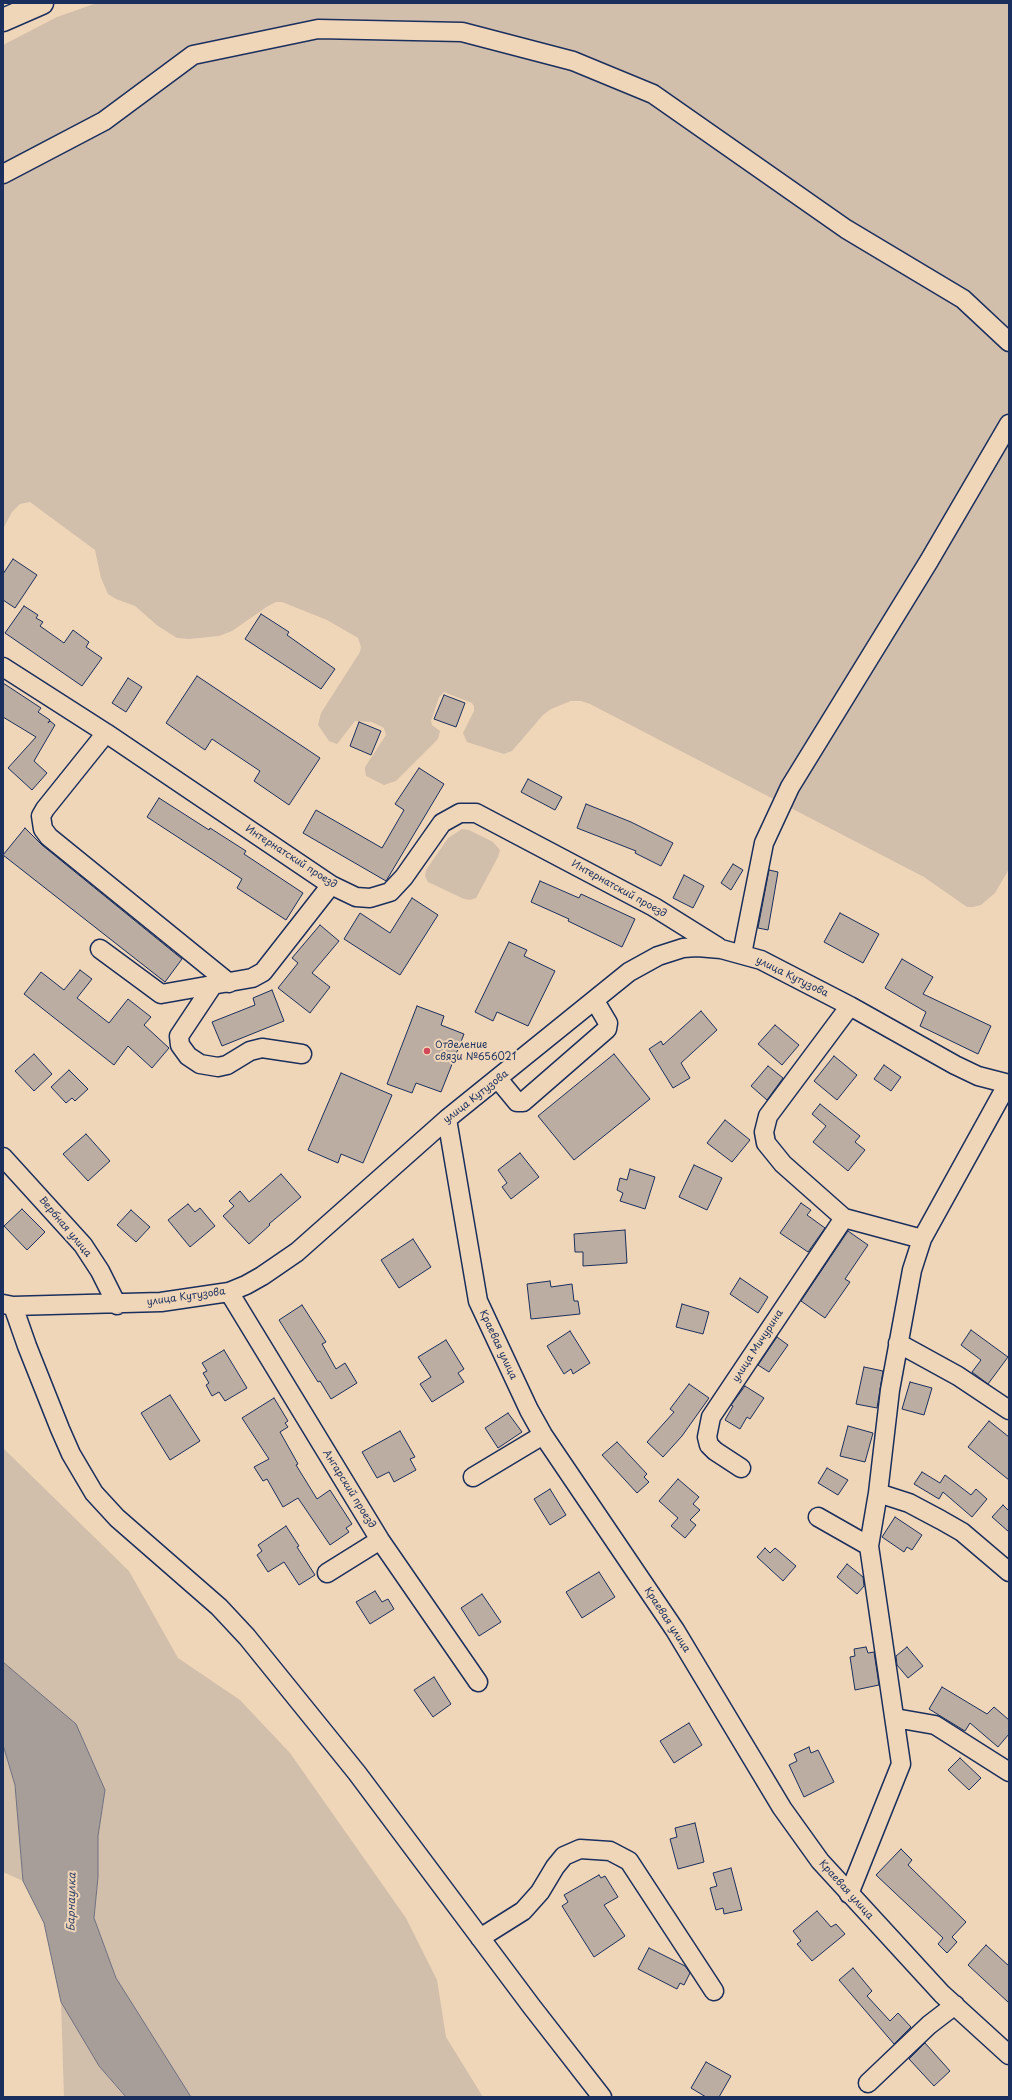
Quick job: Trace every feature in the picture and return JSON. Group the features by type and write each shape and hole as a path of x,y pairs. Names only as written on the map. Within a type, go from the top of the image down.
{"highway":[{"path":"3,20 42,3"}],"street":[{"path":"3,174 104,121 192,55 318,29 462,32 573,61 653,94 846,229 963,299 1009,342"},
{"path":"742,954 764,843 790,787 929,561 1009,424"},
{"name":"Интернатский проезд","path":"3,667 106,733 331,885 356,897 370,898 390,892 404,876 442,823 460,813 476,813 654,906 720,949"},
{"path":"106,733 44,809 41,816 43,829 49,837 221,984"},
{"path":"100,949 160,994 252,978 263,972 331,885"},
{"name":"улица Кутузова","path":"8,1305 117,1305 162,1302 229,1292 262,1276 296,1252 447,1119 629,972 658,956 697,947 720,949 761,960 850,1006 955,1065 978,1076 1008,1084"},
{"path":"221,984 179,1036 180,1045 188,1056 200,1064 218,1067 226,1065 250,1052 262,1048 302,1054"},
{"path":"498,1079 517,1102 523,1102 607,1029 608,1022 595,1001"},
{"path":"850,1006 768,1116 764,1132 766,1143 772,1153 844,1218 922,1238"},
{"path":"849,1894 899,1773 901,1764 896,1718 869,1546 878,1493 890,1390 912,1270 922,1238 1008,1084"},
{"name":"Краевая улица","path":"447,1119 478,1301 526,1403 543,1435 675,1630 782,1808 820,1860 849,1894 955,2005 1009,2055"},
{"name":"Вербная улица","path":"3,1157 83,1246 100,1271 117,1305"},
{"name":"улица Мичурина","path":"741,1468 709,1446 707,1437 711,1418 844,1218"},
{"name":"Ангарский проезд","path":"229,1292 380,1540 478,1682"},
{"path":"8,1305 27,1346 71,1454 94,1493 117,1518 219,1606 242,1631 357,1773 480,1938 602,2097"},
{"path":"898,1343 958,1376 1009,1410"},
{"path":"473,1477 543,1435"},
{"path":"878,1493 909,1503 962,1532 1009,1572"},
{"path":"818,1517 869,1546"},
{"path":"327,1573 380,1540"},
{"path":"896,1718 934,1725 1009,1772"},
{"path":"480,1938 517,1916 533,1901 564,1856 580,1849 610,1851 629,1861 714,1991"},
{"path":"868,2083 928,2025 955,2005"}],"shaded area":[{"path":"97,3 1009,3 1009,869 995,893 981,905 967,907 924,877 590,704 581,701 571,701 551,709 543,715 512,751 504,754 467,742 463,733 474,711 474,706 472,703 444,692 439,697 431,721 432,725 440,731 438,739 396,781 384,785 366,776 365,767 386,735 384,728 372,722 355,721 337,744 329,741 318,725 321,713 360,652 361,647 358,638 327,620 282,602 276,602 232,631 219,636 189,639 177,638 158,626 135,606 116,599 108,594 101,578 95,550 30,502 20,504 12,512 3,529 3,45 57,17"},
{"path":"462,829 469,830 493,842 500,850 498,857 476,898 470,900 464,899 428,882 425,876 426,870 448,838"},
{"path":"3,1448 129,1571 178,1658 240,1700 290,1753 406,1918 437,1980 446,2037 483,2097 191,2097 116,1978 94,1918 98,1877 98,1836 105,1790 75,1724 3,1662"},
{"path":"3,1745 15,1785 23,1881 3,1872"},
{"path":"61,2002 99,2066 126,2097 64,2097"}],"water":[{"name":"Барнаулка","path":"3,1662 76,1724 105,1790 98,1836 98,1877 94,1918 116,1978 191,2097 126,2097 99,2066 61,2002 44,1923 23,1881 15,1785 3,1745"}],"building":[{"path":"13,559 37,575 15,608 3,600 3,574"},
{"path":"24,606 38,615 36,618 43,622 40,626 64,643 73,630 89,642 86,647 102,658 82,686 5,633"},
{"path":"261,614 289,632 287,635 335,669 321,689 245,639"},
{"path":"197,676 320,758 289,805 254,781 260,771 212,739 205,750 166,723"},
{"path":"128,678 142,687 126,712 112,703"},
{"path":"3,683 41,708 38,712 50,720 48,723 50,721 55,725 34,761 47,773 32,790 8,768 36,737 3,717"},
{"path":"444,695 465,703 456,727 434,719"},
{"path":"359,722 381,731 371,755 350,746"},
{"path":"419,768 444,784 386,881 303,833 316,810 382,848 404,810 395,804"},
{"path":"528,779 562,797 555,810 521,792"},
{"path":"159,798 209,830 210,828 246,851 244,854 303,893 286,920 237,888 242,879 147,817"},
{"path":"586,804 631,822 673,843 661,866 635,853 636,851 577,828"},
{"path":"25,828 42,845 182,959 165,982 3,855"},
{"path":"733,864 743,870 731,890 721,883"},
{"path":"769,870 778,872 768,930 758,928"},
{"path":"684,875 704,886 693,908 673,898"},
{"path":"540,881 579,898 581,894 635,919 622,947 568,921 569,919 531,902"},
{"path":"412,898 438,915 400,975 344,939 360,913 390,933"},
{"path":"840,913 879,934 863,963 824,942"},
{"path":"320,925 339,941 312,973 330,987 310,1013 278,988 298,963 292,958"},
{"path":"509,942 527,950 524,956 555,971 528,1026 497,1012 493,1021 475,1012"},
{"path":"902,959 933,977 923,994 991,1026 978,1054 920,1026 926,1012 885,988"},
{"path":"80,970 92,979 77,998 109,1023 128,999 151,1017 144,1025 169,1048 152,1068 128,1046 114,1065 24,994 41,972 64,990"},
{"path":"272,990 284,1021 222,1046 212,1022 255,1005 253,998"},
{"path":"417,1006 444,1016 441,1025 464,1034 441,1092 416,1083 412,1093 387,1084"},
{"path":"701,1011 717,1030 681,1063 690,1078 673,1088 649,1049 661,1041 663,1045"},
{"path":"775,1025 799,1045 782,1065 758,1044"},
{"path":"34,1054 52,1074 34,1091 15,1071"},
{"path":"614,1054 650,1099 574,1160 538,1116"},
{"path":"834,1056 857,1075 837,1100 814,1081"},
{"path":"884,1065 901,1077 891,1091 874,1079"},
{"path":"768,1066 783,1078 767,1100 751,1086"},
{"path":"69,1070 88,1089 75,1101 72,1098 66,1103 51,1087"},
{"path":"341,1073 392,1095 363,1163 341,1154 338,1163 308,1150"},
{"path":"820,1104 860,1136 855,1142 865,1150 848,1171 813,1142 826,1126 812,1114"},
{"path":"725,1120 750,1140 732,1162 707,1143"},
{"path":"86,1134 110,1161 88,1181 63,1154"},
{"path":"520,1153 539,1177 511,1199 502,1187 507,1183 498,1170"},
{"path":"694,1165 722,1178 707,1210 679,1197"},
{"path":"630,1169 655,1177 645,1209 620,1201 623,1193 617,1190 620,1178 627,1180"},
{"path":"281,1174 301,1197 269,1224 270,1225 249,1244 223,1216 234,1206 229,1201 240,1191 249,1202"},
{"path":"801,1203 811,1210 807,1215 825,1228 808,1252 780,1233"},
{"path":"188,1204 195,1212 200,1208 215,1226 190,1247 168,1220"},
{"path":"22,1209 45,1232 27,1250 4,1226"},
{"path":"131,1210 150,1227 136,1242 117,1225"},
{"path":"625,1230 627,1263 583,1266 583,1252 575,1252 574,1234"},
{"path":"848,1231 868,1245 845,1279 850,1282 825,1318 801,1301"},
{"path":"413,1239 431,1267 399,1288 381,1260"},
{"path":"740,1278 768,1297 758,1313 730,1294"},
{"path":"550,1281 551,1287 572,1284 574,1301 578,1301 580,1314 531,1319 527,1284"},
{"path":"682,1304 709,1312 703,1334 676,1327"},
{"path":"302,1305 326,1342 322,1344 336,1369 345,1363 357,1383 331,1399 320,1381 318,1382 279,1320"},
{"path":"971,1330 1008,1357 988,1384 972,1372 981,1360 961,1345"},
{"path":"570,1331 590,1363 573,1374 571,1369 564,1374 547,1346"},
{"path":"777,1337 788,1345 769,1372 758,1365"},
{"path":"446,1340 464,1369 458,1373 464,1382 432,1402 420,1384 431,1377 418,1357"},
{"path":"224,1350 247,1388 225,1401 219,1392 212,1396 206,1385 209,1383 203,1373 207,1371 202,1363"},
{"path":"864,1367 883,1371 877,1408 856,1404"},
{"path":"910,1382 932,1388 924,1415 902,1409"},
{"path":"689,1384 709,1398 682,1436 663,1457 647,1442 674,1412 670,1409"},
{"path":"745,1386 764,1398 750,1419 747,1417 740,1429 725,1420 733,1406 731,1405"},
{"path":"170,1395 200,1441 170,1460 141,1413"},
{"path":"274,1398 288,1421 285,1423 288,1427 280,1432 298,1464 296,1465 317,1499 330,1490 352,1524 346,1528 349,1532 330,1545 298,1498 283,1507 267,1479 263,1481 254,1467 269,1459 242,1418"},
{"path":"508,1413 522,1432 498,1448 485,1428"},
{"path":"989,1421 1009,1437 1009,1480 968,1447"},
{"path":"848,1426 873,1433 865,1462 840,1456"},
{"path":"400,1431 415,1457 410,1459 416,1470 394,1482 389,1472 377,1478 362,1452"},
{"path":"617,1442 647,1474 644,1477 649,1482 637,1493 602,1455"},
{"path":"827,1468 848,1480 838,1495 818,1483"},
{"path":"922,1472 940,1483 945,1475 971,1495 976,1489 987,1499 972,1517 943,1492 939,1499 914,1484"},
{"path":"678,1479 699,1497 693,1504 700,1510 690,1520 696,1525 685,1538 671,1526 678,1518 659,1501"},
{"path":"550,1489 566,1515 550,1525 534,1499"},
{"path":"1003,1505 1009,1511 1009,1532 992,1517"},
{"path":"895,1517 922,1535 912,1550 907,1547 904,1552 882,1537"},
{"path":"286,1526 299,1546 297,1547 315,1575 299,1585 284,1562 268,1572 257,1555 262,1551 258,1545"},
{"path":"765,1548 770,1553 775,1548 796,1566 783,1581 757,1557"},
{"path":"847,1564 863,1577 864,1586 857,1594 837,1577"},
{"path":"599,1572 615,1597 582,1618 566,1592"},
{"path":"375,1591 382,1602 388,1599 394,1609 370,1624 356,1602"},
{"path":"482,1594 501,1622 479,1636 461,1608"},
{"path":"866,1647 868,1653 874,1652 879,1685 855,1690 850,1657 855,1656 854,1649"},
{"path":"907,1647 923,1666 908,1678 897,1665 896,1656"},
{"path":"434,1677 451,1704 433,1717 414,1690"},
{"path":"942,1687 987,1714 994,1707 1009,1720 1009,1734 998,1747 970,1723 965,1731 929,1709"},
{"path":"689,1723 702,1745 674,1763 660,1741"},
{"path":"809,1747 811,1753 818,1750 834,1782 804,1797 789,1765 797,1761 794,1754"},
{"path":"960,1758 981,1778 969,1790 948,1770"},
{"path":"695,1823 704,1862 678,1869 670,1839 677,1837 675,1828"},
{"path":"901,1849 912,1860 908,1865 966,1922 952,1937 957,1942 947,1953 938,1944 943,1938 876,1875"},
{"path":"731,1868 742,1910 724,1914 723,1908 716,1910 710,1888 717,1886 713,1873"},
{"path":"599,1875 601,1878 605,1876 618,1897 604,1905 625,1936 594,1957 562,1906 568,1902 564,1895"},
{"path":"817,1911 831,1927 836,1924 845,1934 812,1961 797,1944 801,1941 793,1931"},
{"path":"986,1945 1009,1966 1009,2003 968,1965"},
{"path":"649,1948 685,1966 690,1973 684,1985 680,1983 677,1989 638,1969"},
{"path":"853,1968 872,1991 867,1996 890,2021 898,2013 911,2027 894,2044 839,1980"},
{"path":"925,2043 950,2071 934,2086 909,2059"},
{"path":"706,2062 731,2076 719,2097 706,2097 691,2088"}],"place":[{"name":"Отделение связи №656021","path":"427,1051"}]}
